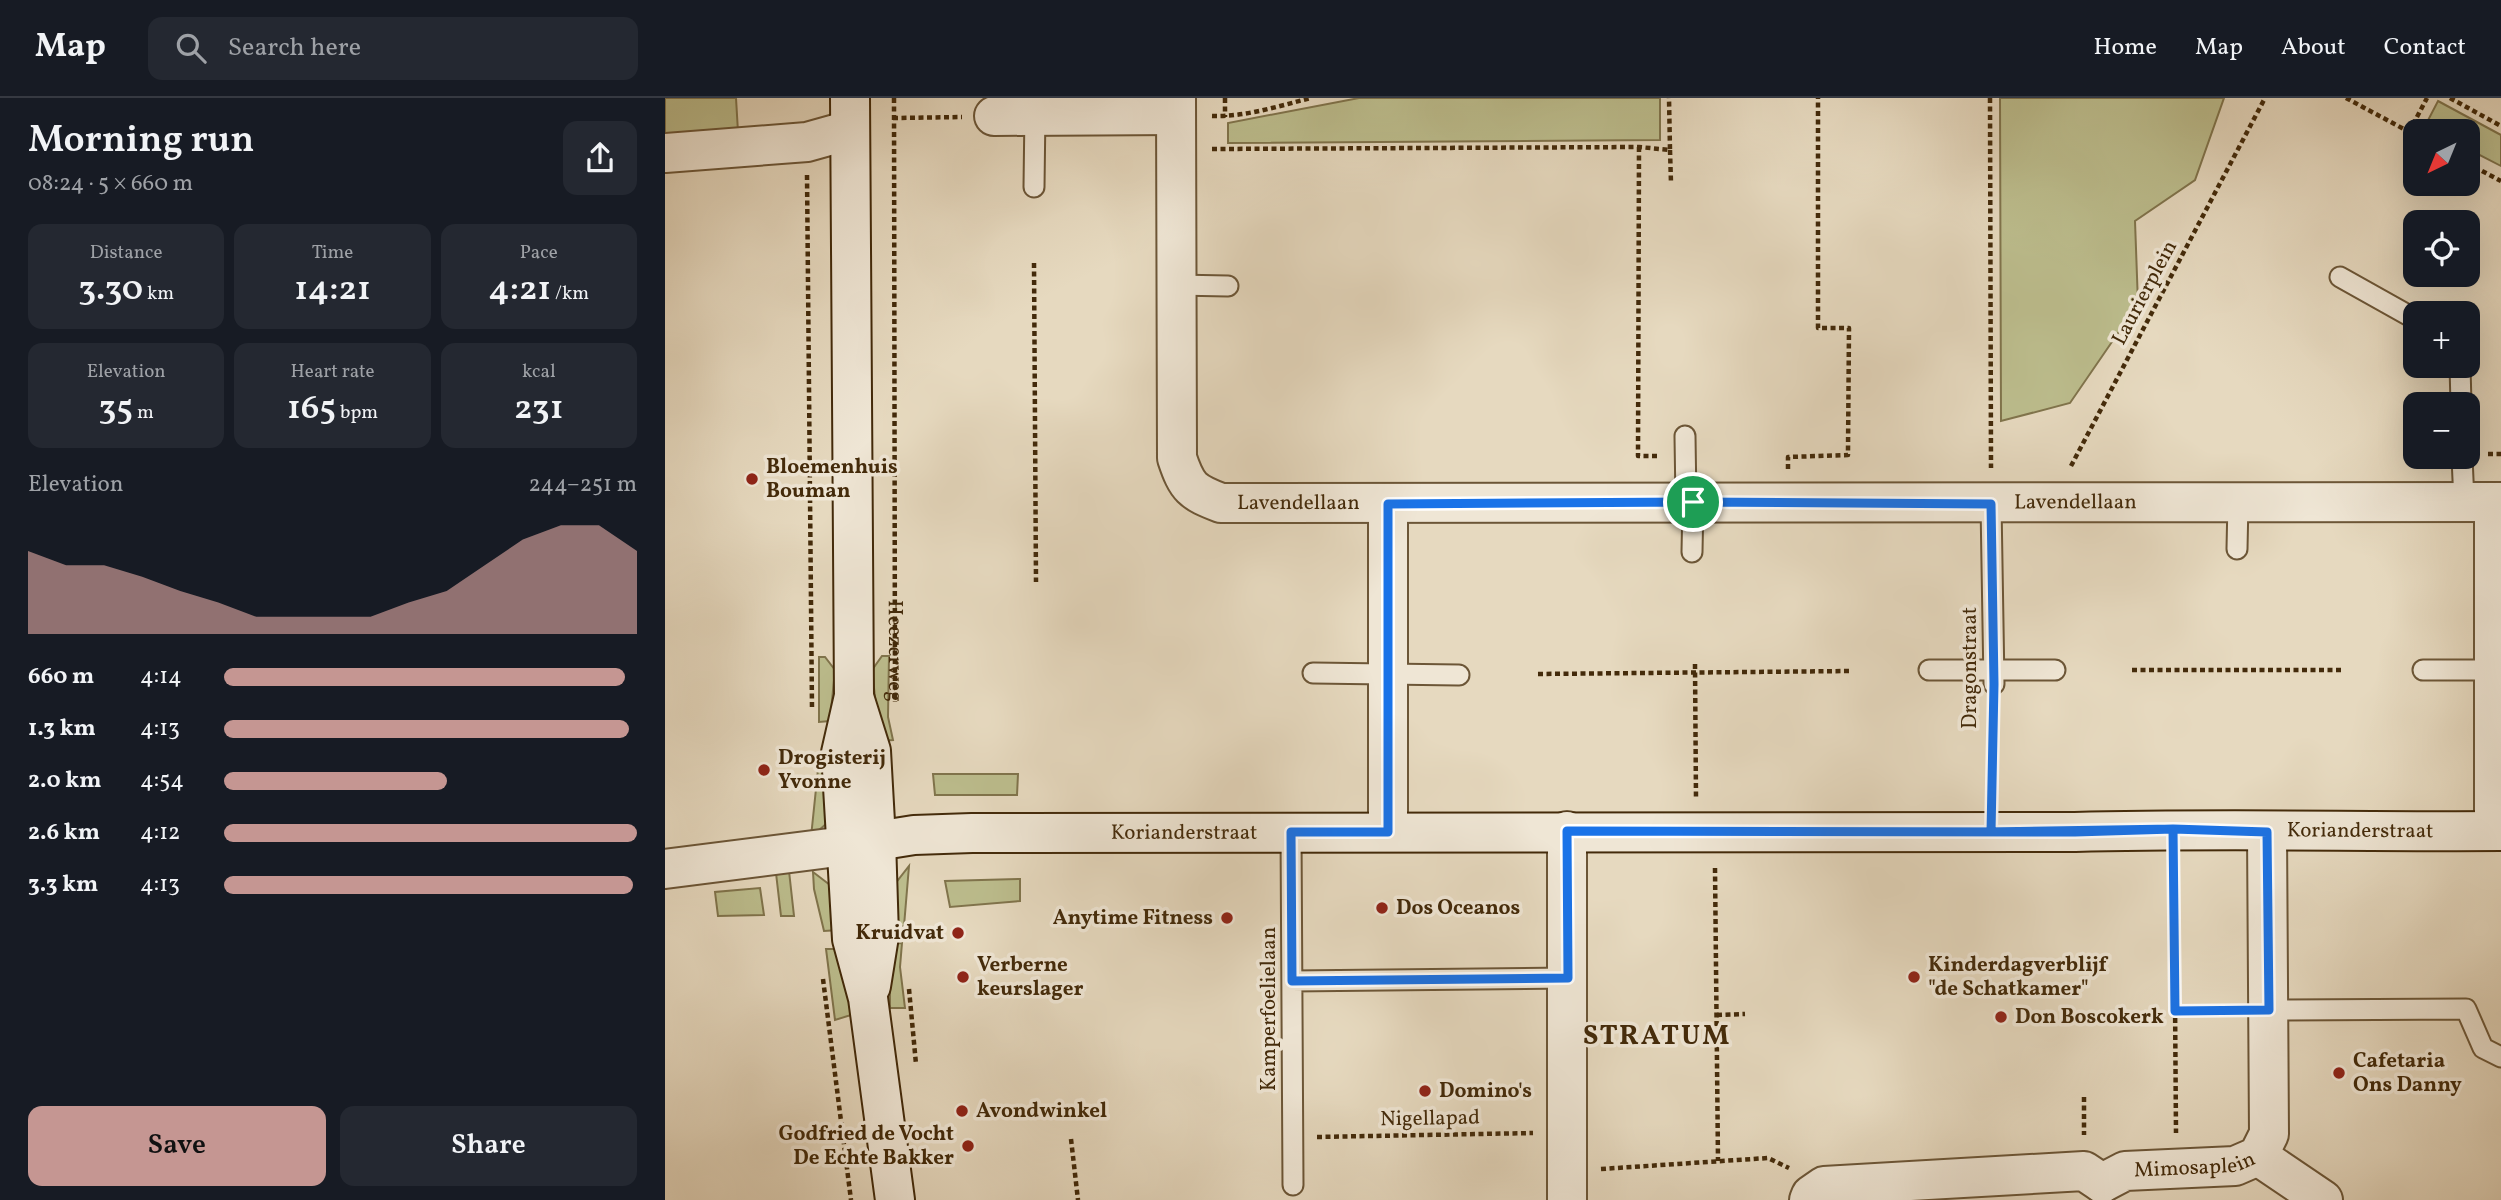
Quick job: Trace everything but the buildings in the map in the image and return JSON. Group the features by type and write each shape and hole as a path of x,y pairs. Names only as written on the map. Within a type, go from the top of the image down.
{"street":[{"path":"994,116 1035,107 1176,121"},
{"path":"665,153 807,142 850,114"},
{"name":"Heezerweg","path":"850,114 854,696 841,753 861,843 852,939 869,999 895,1200"},
{"name":"Lavendellaan","path":"1176,121 1177,458 1185,482 1201,496 1221,503 2486,502"},
{"path":"2486,502 2498,603 2494,670 2498,831"},
{"path":"1388,504 1388,832"},
{"name":"Korianderstraat","path":"665,869 914,835 972,833 1991,832 2173,829 2267,832 2498,831"},
{"path":"1567,831 1567,1185"},
{"name":"Mimosaplein","path":"2099,1192 2125,1171 2235,1166 2258,1156 2269,1134 2267,832"},
{"path":"2258,1156 2323,1200"},
{"path":"1816,1193 2084,1171 2099,1192"}],"lane":[{"path":"1034,187 1035,107"},
{"path":"2340,277 2403,312"},
{"path":"1176,285 1228,286"},
{"path":"1685,436 1692,552"},
{"path":"2468,469 2486,502"},
{"path":"2237,549 2238,502"},
{"name":"Dragonstraat","path":"1991,504 1994,677"},
{"path":"1929,670 1994,677 2055,670"},
{"path":"2423,670 2494,670"},
{"path":"1313,673 1459,675"},
{"name":"Kamperfoelielaan","path":"1291,832 1293,1185"},
{"path":"1292,981 1568,978"},
{"path":"2269,1010 2466,1009 2483,1048 2501,1058"}],"path":[{"name":"Heezerweg","path":"894,98 896,709"},
{"path":"1225,98 1225,117"},
{"path":"1176,121 1225,117 1311,98"},
{"path":"1669,98 1671,183"},
{"path":"1818,98 1818,328 1849,328 1848,451"},
{"path":"1990,98 1991,504"},
{"name":"Laurierplein","path":"2052,502 2265,98"},
{"path":"2346,98 2403,129"},
{"path":"2416,119 2427,98"},
{"path":"2449,98 2501,126"},
{"path":"850,114 894,117 994,116"},
{"path":"1176,121 1639,146 1670,150"},
{"path":"1639,146 1638,456 1685,457"},
{"path":"2480,170 2501,181"},
{"path":"1034,263 1036,582"},
{"path":"1695,664 1695,778"},
{"path":"2132,670 2343,670"},
{"path":"1538,674 1852,671"},
{"name":"Dragonstraat","path":"1991,832 1994,677"},
{"path":"2173,829 2176,1094"},
{"path":"1715,831 1718,1161"},
{"path":"909,988 917,1067"},
{"path":"2175,1011 2269,1010"},
{"path":"1717,1015 1745,1014"},
{"name":"Nigellapad","path":"1293,1137 1569,1132"},
{"path":"1071,1139 1078,1200"},
{"path":"1567,1185 1718,1161 1768,1158 1816,1193"}],"green space":[{"path":"665,98 736,98 738,132 665,138"},
{"path":"1359,98 1660,98 1660,140 1228,143 1228,123"},
{"path":"2000,98 2224,98 2195,180 2135,221 2138,304 2070,403 2001,421"},
{"path":"2438,101 2471,119 2429,119"},
{"path":"2480,124 2501,135 2501,166 2480,155"},
{"path":"882,656 889,656 888,717 893,740 880,741 872,670"},
{"path":"819,657 825,657 835,670 830,721 819,722"},
{"path":"819,760 831,760 826,824 811,837"},
{"path":"933,774 1018,774 1017,795 935,795"},
{"path":"909,866 904,926 889,927 895,884"},
{"path":"789,871 794,916 781,916 776,873"},
{"path":"813,872 830,885 839,930 824,931 814,889"},
{"path":"1020,879 1020,901 950,907 945,881"},
{"path":"760,888 764,915 718,916 715,892"},
{"path":"902,943 900,967 905,1008 890,1008 890,944"},
{"path":"826,949 840,949 851,1015 835,1020"}],"place":[{"name":"Bloemenhuis Bouman","path":"752,479"},
{"name":"Drogisterij Yvonne","path":"764,770"},
{"name":"Dos Oceanos","path":"1382,908"},
{"name":"Anytime Fitness","path":"1227,918"},
{"name":"Kruidvat","path":"958,933"},
{"name":"Verberne keurslager","path":"963,977"},
{"name":"Kinderdagverblijf \"de Schatkamer\"","path":"1914,977"},
{"name":"Don Boscokerk","path":"2001,1017"},
{"name":"Cafetaria Ons Danny","path":"2339,1073"},
{"name":"Domino's","path":"1425,1091"},
{"name":"Avondwinkel","path":"962,1111"},
{"name":"Godfried de Vocht De Echte Bakker","path":"968,1146"}],"district":[{"name":"STRATUM","path":"1657,1036"}],"route":[{"path":"1693,502 1388,504 1388,832 1291,832 1292,981 1568,978 1567,831 2075,832 2173,829 2267,832 2269,1010 2175,1011 2173,829 2075,832 1991,832 1994,684 1991,504 1693,502"}]}
